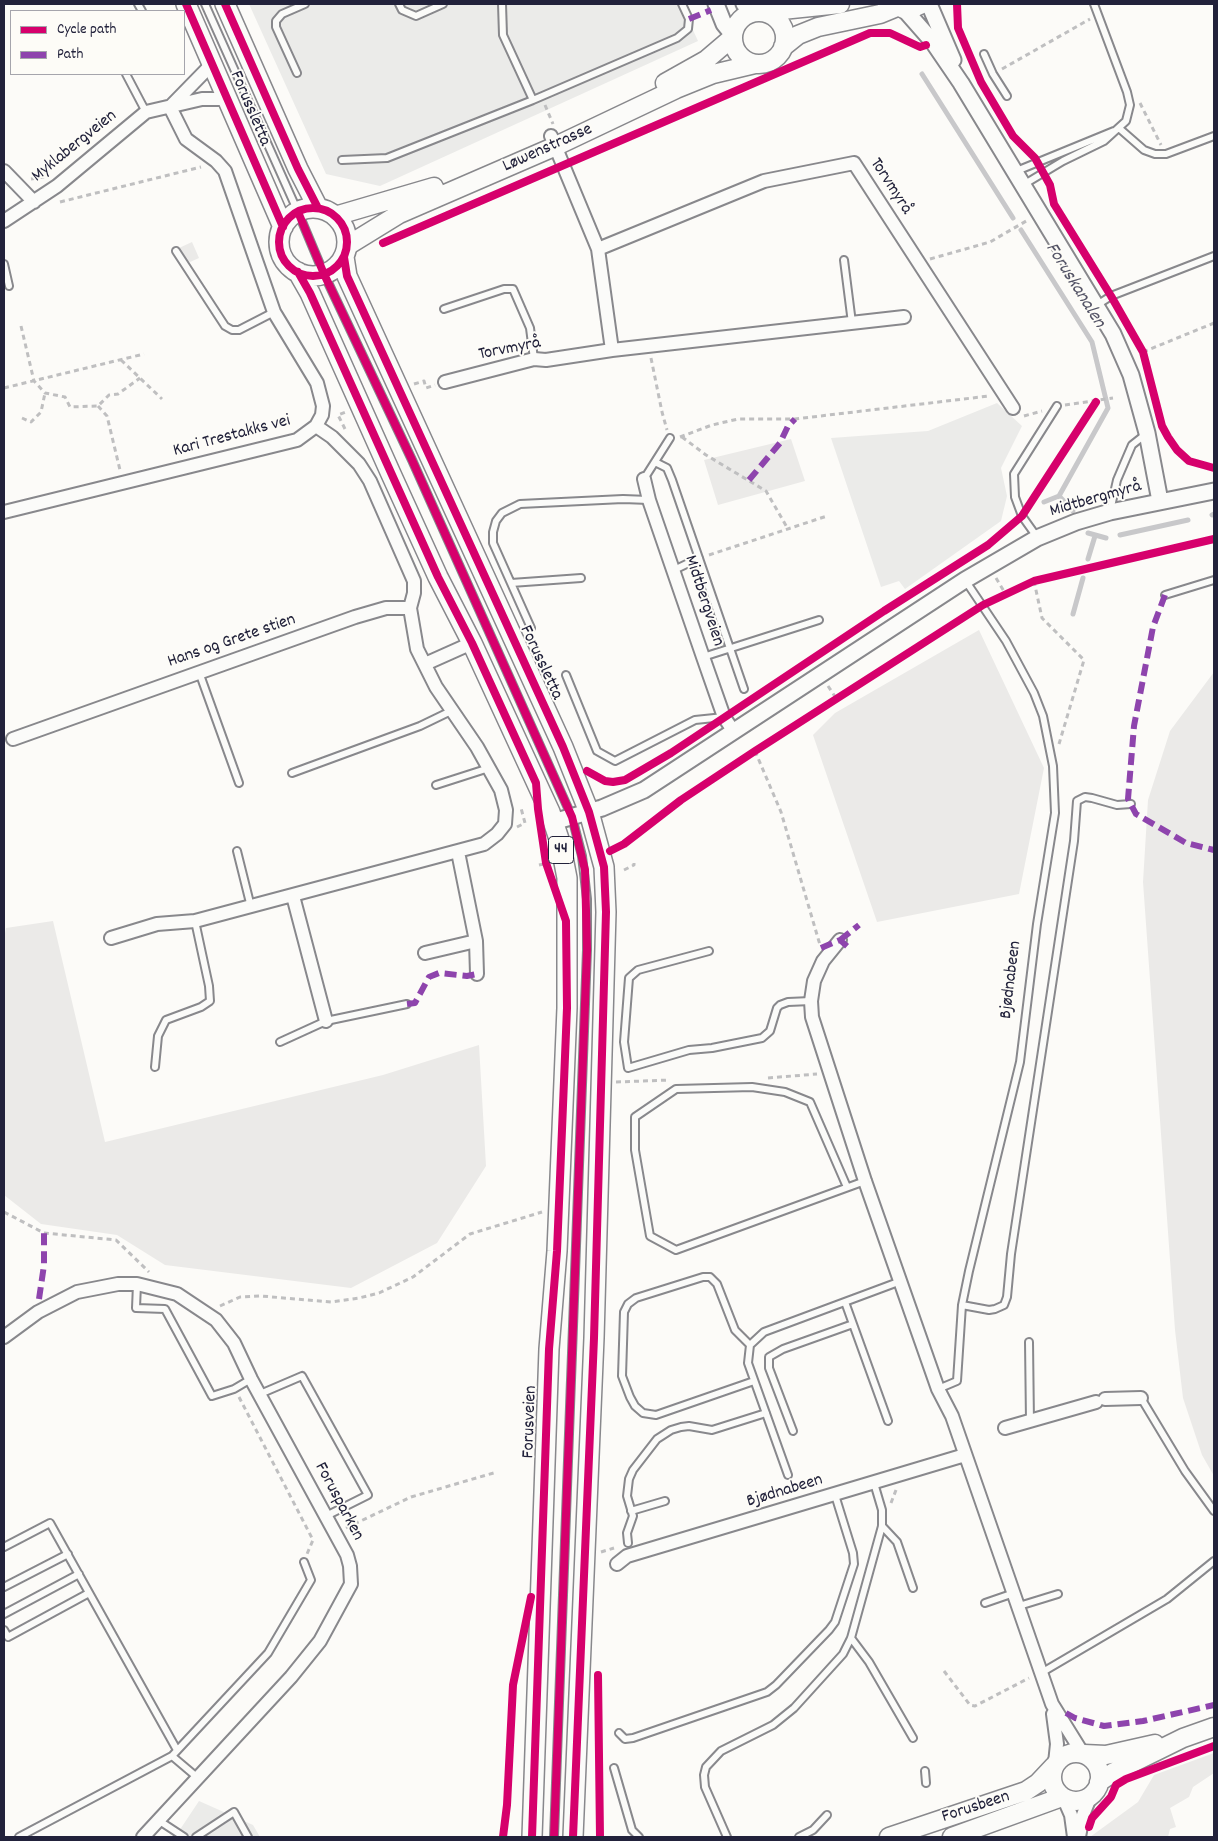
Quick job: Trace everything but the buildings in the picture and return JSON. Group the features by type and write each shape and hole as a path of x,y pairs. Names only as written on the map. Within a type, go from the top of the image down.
{"main road":[{"name":"Forussletta","path":"186,4 283,227"},
{"name":"Forussletta","path":"225,4 298,169 327,212"},
{"path":"840,4 754,9 738,23 733,36 736,52 748,62 755,64 772,60 783,47 798,35 818,27 880,14 898,7 911,9 922,4"},
{"path":"754,9 775,18 780,24 784,39 783,47"},
{"name":"Løwenstrasse","path":"345,252 399,214 554,141 671,80 706,60 733,36"},
{"name":"Løwenstrasse","path":"327,212 411,195 554,141 714,74 755,64"},
{"path":"283,227 298,212 327,212"},
{"name":"44","path":"327,212 342,224 347,235 345,252"},
{"name":"44","path":"283,227 280,248 289,266 298,272 320,314 434,568 472,643 553,822"},
{"name":"Forussletta","path":"345,252 347,276 477,556 581,814 602,853 606,887 594,1338 573,1837"},
{"path":"298,272 308,275 324,274 338,265 345,252"},
{"name":"Forusveien","path":"532,1837 549,1350 557,1251 567,1008 566,878 553,822"},
{"path":"1183,1738 1106,1755 1075,1752 1068,1754 1055,1764 1051,1775 1053,1785 1063,1798 1075,1801 1095,1789 1114,1772 1183,1738 1214,1727"},
{"path":"1084,1754 1097,1765 1095,1789"},
{"name":"Forusbeen","path":"889,1837 1026,1791 1038,1783 1055,1764"},
{"name":"Forusbeen","path":"952,1837 1063,1798"}],"street":[{"path":"716,4 724,24 733,36"},
{"path":"929,4 961,83"},
{"path":"898,7 933,42 961,83 1097,305 1124,356 1147,433 1160,501"},
{"path":"170,107 213,63"},
{"name":"Myklabergveien","path":"4,221 34,202 146,112 202,99 228,99"},
{"name":"Kari Trestakks vei","path":"4,512 297,440 316,426 323,406 316,383 274,312 230,181 225,171 216,161 186,139 170,107"},
{"path":"554,141 598,249 612,350"},
{"name":"Torvmyrå","path":"598,249 764,181 854,163 1013,408"},
{"path":"4,171 34,202"},
{"name":"Torvmyrå","path":"445,382 534,359 569,357 612,350 904,317"},
{"path":"111,938 157,924 195,922 458,852 491,840 505,824 505,802 489,768 451,711 424,664 412,634 410,608 414,593 414,581 370,481 359,464 332,437 316,426"},
{"name":"Midtbergveien","path":"644,479 649,500 724,717 734,732"},
{"name":"Midtbergmyrå","path":"553,822 620,801 644,790 965,580 1037,538 1076,522 1110,512 1214,491"},
{"name":"Hans og Grete stien","path":"13,739 199,672 386,608 410,608"},
{"path":"424,664 472,643"},
{"path":"458,852 476,941 477,974"},
{"path":"293,896 326,1021"},
{"path":"840,940 817,973 811,1001 812,1017 865,1181 902,1281 938,1389 952,1416 1019,1606 1035,1675 1084,1754"},
{"path":"425,953 476,941"},
{"name":"Forusparken","path":"4,1337 38,1312 77,1292 118,1284 137,1284 177,1294 216,1320 234,1343 251,1379 346,1555 352,1573 352,1584 345,1599 320,1641 291,1677 143,1837"},
{"path":"1006,1428 1100,1401 1141,1398"},
{"name":"Bjødnabeen","path":"617,1564 627,1556 965,1455"},
{"path":"1052,1704 1056,1733 1055,1764"},
{"path":"1079,1837 1083,1815 1095,1789"},
{"path":"1063,1798 1071,1815 1074,1837"}],"lane":[{"path":"205,4 324,274 581,814 585,870 587,950 554,1837"},
{"path":"297,73 276,27 276,21 282,14 305,4"},
{"path":"400,4 402,10 416,16 443,4"},
{"path":"502,4 503,35 533,100"},
{"path":"342,160 387,158 541,97 677,38 688,29 689,19 682,4"},
{"path":"1018,178 1063,161 1104,141 1120,129 1126,121 1130,106 1121,71 1094,4"},
{"path":"984,54 993,74 1007,96"},
{"path":"127,75 146,112"},
{"path":"1120,129 1144,150 1155,154 1166,154 1214,136"},
{"path":"1018,178 1120,129"},
{"path":"176,251 225,326 232,330 240,330 274,312"},
{"path":"1097,305 1112,296 1214,256"},
{"path":"844,260 852,323"},
{"path":"4,264 9,286"},
{"path":"444,308 504,289 513,289 530,328 534,359"},
{"path":"1037,538 1022,516 1015,497 1014,474 1057,406"},
{"path":"1110,512 1117,480 1132,445 1147,433"},
{"path":"644,479 670,438"},
{"path":"654,462 667,468 672,480 744,689"},
{"path":"531,628 493,544 493,532 496,521 502,513 520,504 649,500"},
{"path":"674,570 699,558"},
{"path":"511,583 581,578"},
{"name":"Bjødnabeen","path":"938,1389 956,1381 962,1305 1020,1062 1037,924 1053,834 1055,792 1053,766 1045,723 1034,693 983,605 965,580"},
{"path":"1165,594 1214,580"},
{"path":"703,657 819,620"},
{"path":"199,672 239,783"},
{"path":"566,676 597,751 615,761 695,720 724,717"},
{"path":"292,773 420,726 451,711"},
{"path":"436,785 489,768"},
{"path":"962,1305 988,1310 995,1309 1004,1305 1007,1297 1011,1254 1074,841 1077,801 1084,797 1117,804 1131,804"},
{"path":"237,851 252,907"},
{"path":"155,1068 158,1036 166,1020 201,1007 210,1000 210,986 195,922"},
{"path":"709,951 638,970 629,978 624,1042 628,1068 689,1050 762,1038 770,1031 777,1008 780,1005 788,1002 811,1001"},
{"path":"280,1042 326,1021 407,1004"},
{"path":"847,1187 810,1102 786,1092 752,1087 676,1089 635,1118 635,1150 650,1236 676,1250 865,1181"},
{"path":"750,1345 735,1330 717,1284 710,1277 702,1276 636,1298 628,1304 624,1312 622,1376 635,1406 643,1412 656,1415 754,1381"},
{"path":"788,1475 748,1363 750,1345 764,1332 902,1281"},
{"path":"137,1284 136,1308 165,1309 212,1396 234,1389 251,1379"},
{"path":"845,1302 888,1421"},
{"path":"793,1431 769,1368 770,1357 782,1349 853,1324"},
{"path":"1029,1342 1030,1422"},
{"path":"260,1394 302,1376 368,1495 325,1517"},
{"path":"1141,1398 1185,1471 1214,1511"},
{"path":"628,1544 631,1511 627,1496 629,1479 633,1470 657,1439 671,1430 681,1427 689,1426 712,1430 766,1413"},
{"path":"727,1837 705,1787 704,1775 706,1767 721,1751 773,1725 794,1708 830,1671 843,1654 851,1638 882,1526 882,1510 874,1483"},
{"path":"619,1733 625,1739 633,1738 766,1692 776,1685 829,1630 835,1622 854,1564 853,1553 835,1495"},
{"path":"631,1511 665,1501"},
{"path":"4,1547 50,1523 174,1753 198,1778"},
{"path":"882,1526 898,1542 913,1588"},
{"path":"4,1587 68,1554"},
{"path":"1035,1675 1167,1599 1214,1561"},
{"path":"19,1837 174,1753 268,1653 311,1580 304,1562"},
{"path":"4,1614 79,1574"},
{"path":"4,1630 8,1637 89,1593"},
{"path":"985,1603 1014,1593"},
{"path":"1019,1606 1058,1594"},
{"path":"851,1638 869,1662 913,1738"},
{"path":"614,1768 632,1830 639,1837"},
{"path":"925,1771 926,1783"},
{"path":"196,1837 234,1812 248,1837"},
{"path":"800,1837 814,1834 828,1816"},
{"path":"158,1820 184,1837"}],"path":[{"path":"993,74 1098,14"},
{"path":"541,97 554,127 554,141"},
{"path":"58,203 200,168 216,161"},
{"path":"919,262 990,242 1031,218"},
{"path":"1143,352 1214,323"},
{"path":"21,326 34,381 45,393 65,397 70,407 98,406 109,396 118,394 140,378"},
{"path":"1138,344 1145,360"},
{"path":"649,347 662,412 670,438 682,437 712,425 738,419 794,419 1004,394"},
{"path":"4,388 144,354"},
{"path":"120,360 162,399"},
{"path":"409,386 424,381 426,388 445,382"},
{"path":"22,418 31,422 41,412 45,393"},
{"path":"1091,410 1096,402 1114,398"},
{"path":"98,406 107,416 123,484"},
{"path":"332,437 345,429 338,415 351,410"},
{"path":"682,437 706,455 766,491 788,530"},
{"path":"699,558 827,516"},
{"path":"995,577 1005,594"},
{"path":"1022,584 1044,579"},
{"path":"1034,581 1042,618 1084,660 1053,766"},
{"path":"983,605 1014,589"},
{"path":"828,685 836,698"},
{"path":"828,703 844,693"},
{"path":"747,756 763,746"},
{"path":"755,751 781,812 821,948"},
{"path":"545,854 549,872"},
{"path":"624,870 634,865 634,863"},
{"path":"215,1308 240,1297 261,1296 331,1302 360,1298 413,1277 470,1234 547,1211"},
{"path":"4,1212 44,1233 116,1240 153,1276"},
{"path":"234,1389 250,1414 313,1540 304,1562"},
{"path":"343,1529 411,1497 497,1472"},
{"path":"882,1526 892,1509 891,1502 894,1492 899,1488"},
{"path":"1026,1669 1035,1675"},
{"path":"944,1671 970,1705 975,1706 1035,1675"},
{"path":"1032,1684 1035,1675"}],"shaded area":[{"path":"249,4 681,4 698,41 380,186 326,174"},
{"path":"192,242 199,258 190,262 185,260 179,248"},
{"path":"997,403 1022,426 1001,468 1007,496 1001,521 905,589 899,581 881,587 831,438 928,431"},
{"path":"791,439 805,481 718,505 704,460"},
{"path":"979,630 1044,768 1019,894 877,922 813,735 835,713"},
{"path":"1214,672 1214,1476 1202,1455 1183,1398 1175,1330 1143,882 1148,800 1170,731"},
{"path":"53,921 105,1142 383,1075 479,1045 486,1166 437,1243 351,1288 165,1265 117,1235 41,1224 4,1195 4,938 6,928"},
{"path":"1214,1753 1214,1773 1193,1787 1189,1797 1170,1808 1176,1827 1170,1829 1168,1837 1090,1837 1138,1802 1154,1775"},
{"path":"199,1801 253,1825 260,1837 175,1837"}],"waterway":[{"name":"Foruskanalen","path":"922,74 1013,218"},
{"name":"Foruskanalen","path":"1021,230 1092,342 1108,408 1059,496"},
{"name":"Foruskanalen","path":"1044,502 1059,496 1073,511"},
{"name":"Foruskanalen","path":"1120,535 1188,520"},
{"name":"Foruskanalen","path":"1088,533 1106,538"},
{"path":"1088,559 1095,536"},
{"path":"1073,614 1083,578"}],"marked path":[{"path":"689,19 711,10"},
{"path":"749,480 780,443 788,426 795,419"},
{"path":"1165,595 1153,627 1134,726 1128,799 1136,814 1186,843 1214,850"},
{"path":"840,940 859,925"},
{"path":"821,948 840,940 848,947"},
{"path":"407,1004 415,1003 429,977 439,973 467,976 477,974"},
{"path":"39,1299 44,1265 44,1233"},
{"path":"1066,1713 1075,1718 1104,1726 1143,1721 1214,1705"}],"cycle path":[{"path":"186,4 283,227"},
{"path":"225,4 298,169 318,208"},
{"path":"957,4 958,28 981,82 1013,136 1035,158 1050,185 1054,204 1143,352 1162,426 1168,437 1177,450 1189,461 1214,468"},
{"path":"383,243 870,33 890,33 920,47 926,45"},
{"path":"313,208 326,211 337,218 344,229 347,242 344,255 337,266 326,273 313,276 300,273 289,266 282,255 279,242 282,229 289,218 300,211 313,208"},
{"path":"298,212 324,274 412,460 572,817 585,870 587,950 554,1837"},
{"path":"344,257 347,276 563,747 589,812 604,867 606,912 594,1338 573,1837"},
{"path":"298,272 310,293 438,577 472,643 536,783 546,863 566,921 567,1008 557,1251 549,1349 532,1837"},
{"path":"587,771 605,781 625,780 671,753 884,611 988,545 1022,516 1096,402"},
{"path":"610,851 624,844 681,800 755,751 983,605 1034,581 1214,539"},
{"path":"503,1837 507,1805 513,1685 531,1597"},
{"path":"598,1675 600,1837"},
{"path":"1089,1827 1092,1818 1111,1797 1116,1785 1126,1779 1214,1746"}]}
